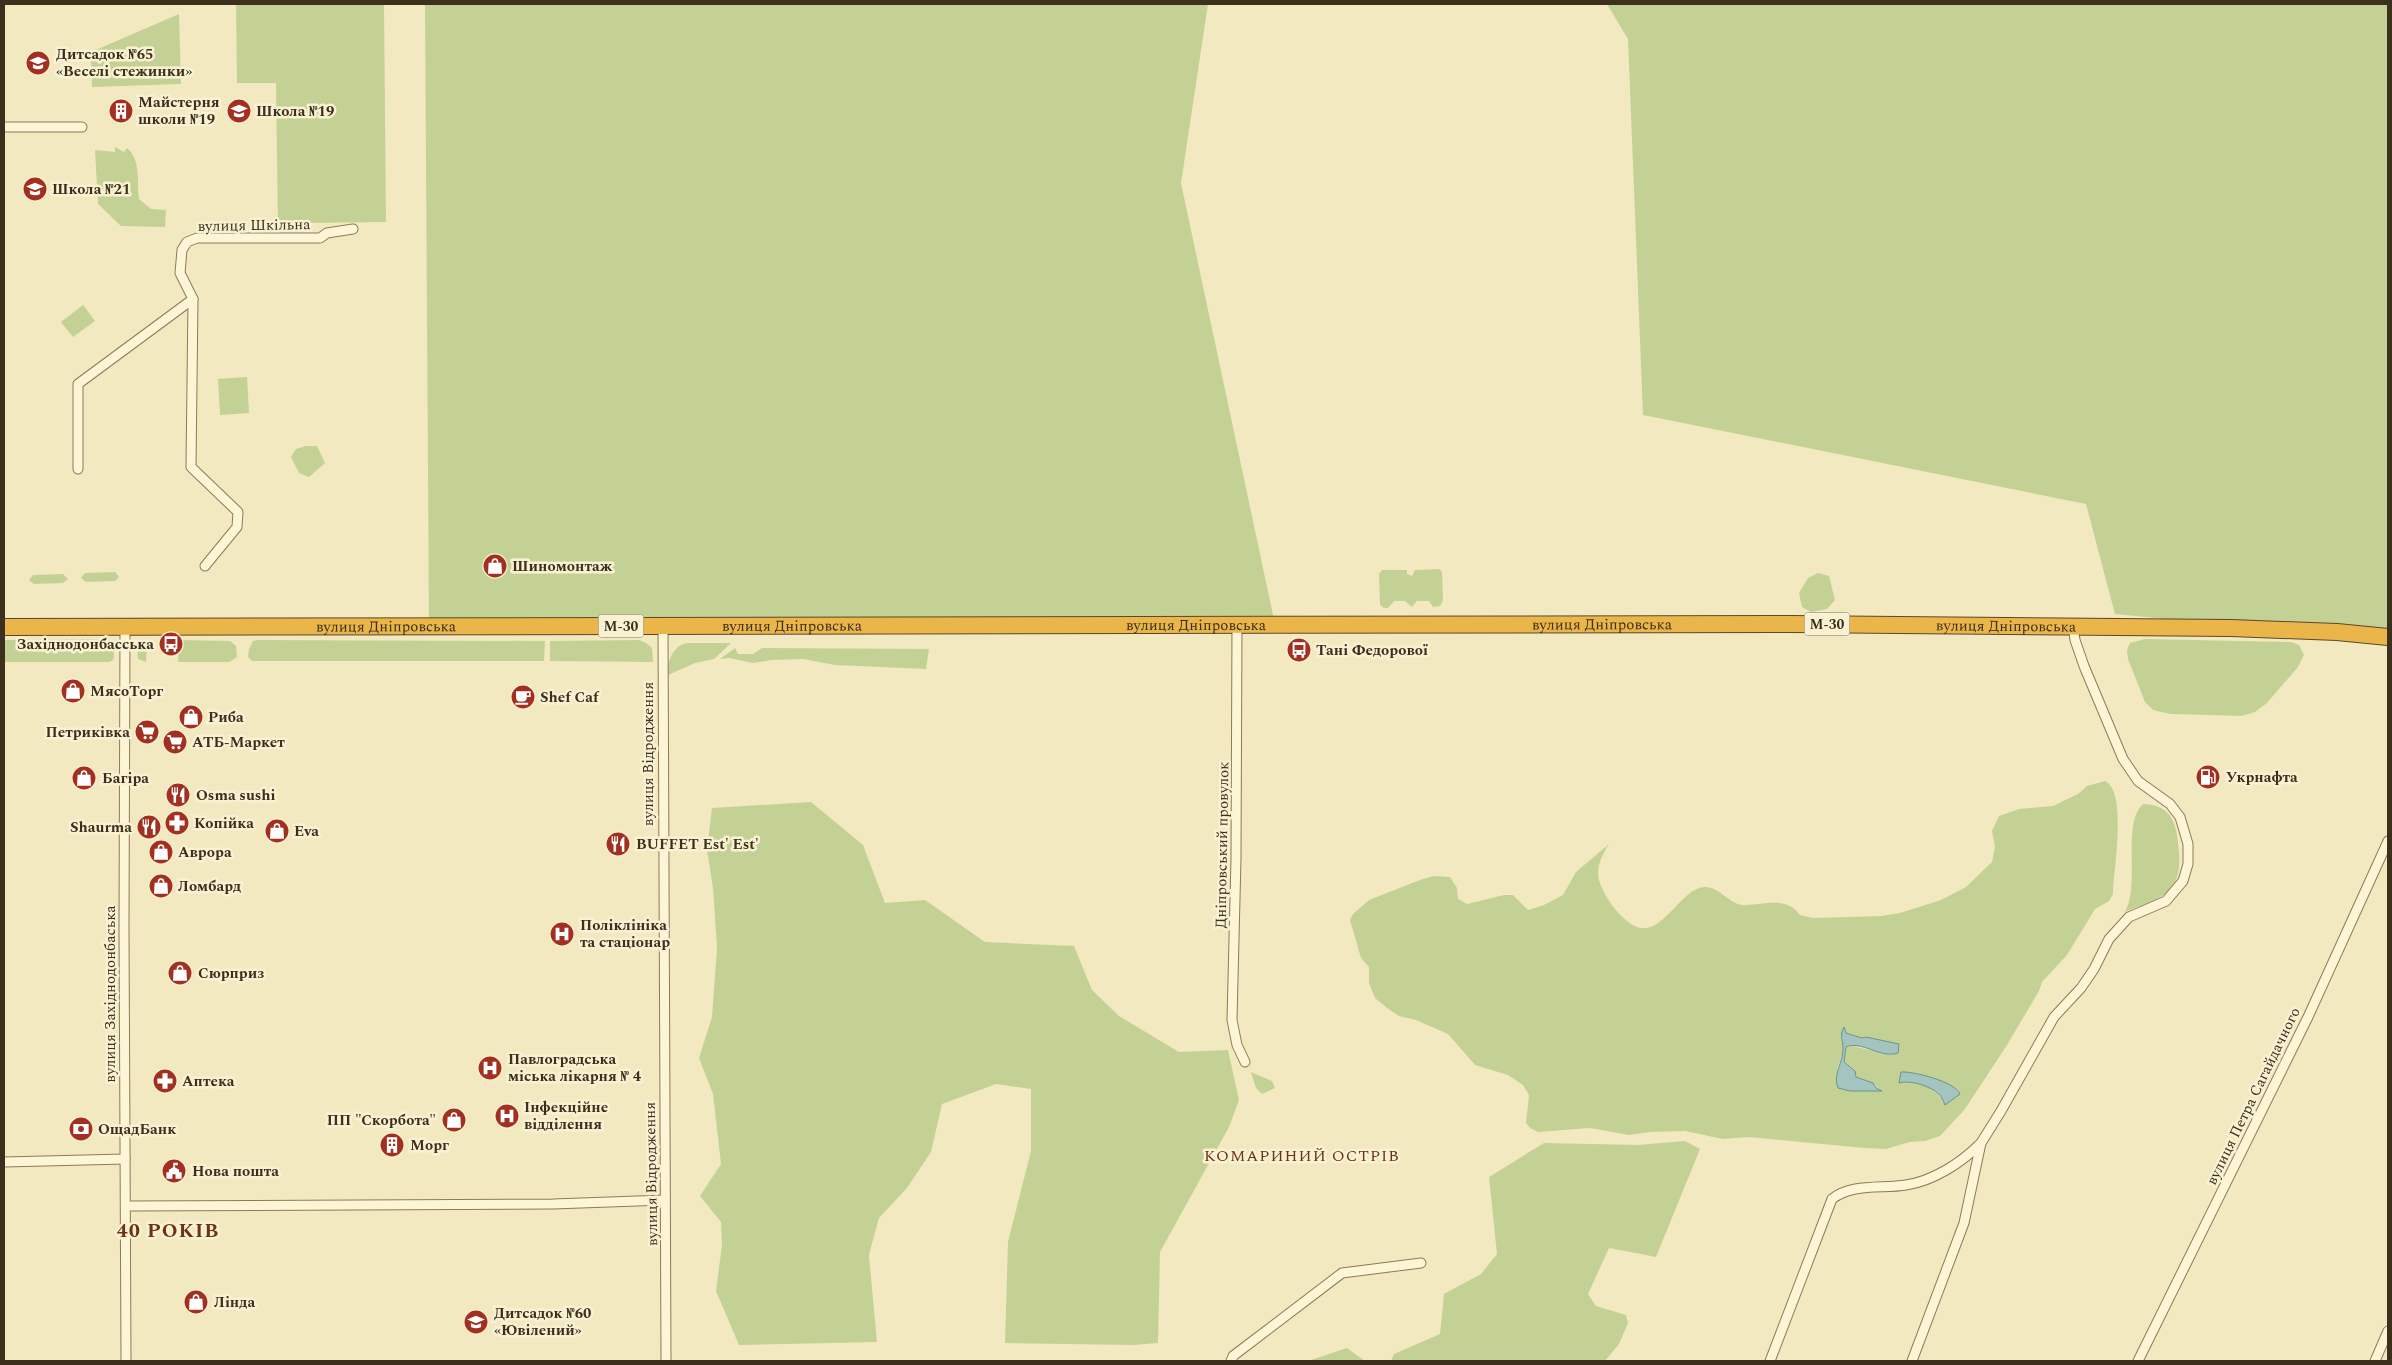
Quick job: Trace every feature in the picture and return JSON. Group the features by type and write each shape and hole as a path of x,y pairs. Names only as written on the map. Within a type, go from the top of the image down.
{"highway":[{"name":"вулиця Дніпровська","path":"4,627 1791,624 2260,629 2388,637"}],"street":[{"path":"4,127 82,127"},
{"name":"вулиця Шкільна","path":"193,300 180,273 182,250 187,242 197,238 320,238 327,233 353,229"},
{"path":"78,469 78,384 193,300"},
{"path":"193,300 191,467 238,512 237,526 204,566"},
{"name":"Дніпровський провулок","path":"1238,625 1236,858 1232,1020 1237,1045 1245,1062"},
{"name":"вулиця Західнодонбаська","path":"125,626 126,1361"},
{"name":"вулиця Відродження","path":"662,626 666,1361"},
{"path":"1912,1361 1964,1223 1981,1143 2054,1018 2081,988 2094,969 2109,939 2129,916 2166,901 2183,881 2188,864 2188,844 2180,818 2170,804 2138,781 2123,759 2074,640 2073,626"},
{"name":"вулиця Петра Сагайдачного","path":"2138,1361 2308,1017 2388,840"},
{"path":"1770,1361 1832,1199 1847,1190 1919,1182 1964,1158 1981,1143"},
{"path":"4,1162 125,1159"},
{"path":"126,1206 554,1204 665,1200"},
{"path":"1231,1361 1234,1356 1342,1273 1421,1262"},
{"path":"2376,1361 2388,1331"}],"green space":[{"path":"236,4 384,4 386,222 303,223 302,229 278,229 276,83 237,83"},
{"path":"425,4 1208,4 1181,183 1276,629 429,629"},
{"path":"1607,4 2388,4 2388,641 2115,614 2086,504 1643,415 1628,39"},
{"path":"179,14 181,84 92,87 91,52"},
{"path":"115,147 124,152 127,148 131,153 138,172 139,199 151,209 166,210 165,227 121,226 98,204 95,150 115,152"},
{"path":"83,305 95,321 73,337 61,322"},
{"path":"247,377 249,413 220,415 218,379"},
{"path":"306,446 317,446 325,463 309,477 299,473 291,457 296,449"},
{"path":"1439,569 1442,572 1443,600 1440,606 1433,607 1429,601 1417,601 1412,607 1405,601 1394,601 1388,608 1380,605 1379,574 1382,570 1407,570 1407,574 1412,576 1415,570"},
{"path":"115,572 119,577 115,581 86,582 81,578 85,573"},
{"path":"1818,573 1829,576 1835,600 1827,609 1811,612 1802,607 1799,593 1808,578"},
{"path":"63,574 68,579 63,583 34,584 29,580 33,575"},
{"path":"103,639 109,642 114,650 113,660 109,662 4,662 4,640"},
{"path":"2145,639 2291,642 2299,645 2304,655 2298,667 2267,703 2255,712 2242,716 2170,714 2153,710 2145,702 2128,659 2127,650 2130,643"},
{"path":"147,640 146,662 138,659 138,651"},
{"path":"179,640 230,641 236,646 237,657 229,662 178,662"},
{"path":"639,640 652,648 653,662 550,661 550,641"},
{"path":"253,641 545,641 544,661 252,661 248,657 249,649"},
{"path":"688,643 731,643 714,659 695,663 666,676 672,655 678,647"},
{"path":"735,648 738,654 753,654 762,648 929,649 926,669 835,665 803,659 753,663 729,658 720,659"},
{"path":"2105,781 2112,788 2116,800 2118,833 2113,894 2109,901 2095,909 2067,955 2042,982 2039,991 2007,1045 1965,1109 1940,1136 1886,1149 1749,1137 1723,1139 1685,1131 1629,1135 1590,1128 1538,1132 1530,1128 1526,1123 1529,1095 1523,1085 1508,1075 1475,1065 1448,1034 1416,1020 1399,1016 1375,998 1369,983 1369,967 1361,958 1350,920 1353,914 1369,900 1433,876 1450,877 1457,888 1458,899 1467,904 1504,895 1513,895 1528,910 1544,905 1563,895 1576,872 1609,844 1598,869 1601,886 1618,913 1638,927 1648,928 1658,923 1685,897 1695,890 1705,887 1715,890 1738,904 1781,903 1788,905 1800,915 1813,918 1881,916 1900,913 1941,900 1966,887 1992,862 1995,847 1992,831 1999,816 2019,809 2053,806 2078,794 2087,786","holes":["1849,1033 1862,1039 1866,1037 1895,1044 1895,1054 1890,1055 1853,1046 1846,1047 1844,1062 1851,1067 1856,1077 1873,1083 1881,1091 1843,1090 1837,1070","1932,1078 1957,1089 1959,1091 1951,1100 1943,1103 1933,1090 1903,1081"]},
{"path":"811,802 863,845 885,903 925,900 985,942 1074,946 1092,990 1119,1016 1179,1052 1228,1050 1239,1100 1229,1127 1160,1252 1158,1343 1133,1345 1005,1343 1008,1242 1031,1151 1031,1089 996,1084 942,1104 931,1152 907,1188 879,1218 869,1256 877,1342 739,1345 716,1291 722,1245 721,1222 700,1196 721,1164 713,1094 699,1058 712,1017 717,948 713,888 707,850 712,808"},
{"path":"2143,804 2154,805 2162,809 2172,819 2177,835 2178,871 2172,887 2162,896 2125,912 2131,887 2133,826 2137,813"},
{"path":"1251,1072 1272,1081 1275,1088 1262,1094 1256,1088"},
{"path":"1685,1141 1700,1149 1656,1257 1609,1248 1588,1294 1596,1306 1626,1315 1628,1323 1619,1344 1605,1361 1391,1361 1394,1354 1440,1334 1444,1294 1481,1274 1497,1254 1489,1177 1544,1143 1638,1145"},
{"path":"1347,1348 1365,1361 1308,1361"}],"water":[{"path":"1844,1027 1846,1033 1862,1038 1866,1037 1899,1044 1898,1053 1892,1054 1885,1054 1852,1045 1846,1047 1844,1062 1855,1071 1856,1077 1873,1083 1876,1088 1882,1091 1850,1091 1838,1088 1836,1078 1843,1052 1841,1035"},
{"path":"1901,1072 1924,1075 1943,1082 1951,1085 1960,1094 1945,1105 1936,1091 1920,1084 1899,1083"}],"place":[{"name":"Дитсадок №65 «Веселі стежинки»","path":"38,63"},
{"name":"Майстерня школи №19","path":"121,111"},
{"name":"Школа №19","path":"239,111"},
{"name":"Школа №21","path":"35,189"},
{"name":"Шиномонтаж","path":"495,566"},
{"name":"Західнодонбасська","path":"171,644"},
{"name":"Тані Федорової","path":"1299,650"},
{"name":"МясоТорг","path":"73,691"},
{"name":"Shef Caf","path":"523,697"},
{"name":"Риба","path":"191,717"},
{"name":"Петриківка","path":"147,732"},
{"name":"АТБ-Маркет","path":"175,742"},
{"name":"Укрнафта","path":"2208,777"},
{"name":"Багiра","path":"84,778"},
{"name":"Osma sushi","path":"178,795"},
{"name":"Копiйка","path":"177,823"},
{"name":"Shaurma","path":"149,827"},
{"name":"Eva","path":"277,831"},
{"name":"BUFFET Est' Est'","path":"618,844"},
{"name":"Аврора","path":"161,852"},
{"name":"Ломбард","path":"161,886"},
{"name":"Поліклініка та стаціонар","path":"562,934"},
{"name":"Сюрприз","path":"180,973"},
{"name":"Павлоградська міська лікарня № 4","path":"490,1068"},
{"name":"Аптека","path":"165,1081"},
{"name":"Інфекційне відділення","path":"507,1116"},
{"name":"ПП \"Скорбота\"","path":"454,1120"},
{"name":"ОщадБанк","path":"81,1129"},
{"name":"Морг","path":"392,1145"},
{"name":"Нова пошта","path":"174,1171"},
{"name":"Лінда","path":"196,1302"},
{"name":"Дитсадок №60 «Ювілений»","path":"476,1322"}],"district":[{"name":"КОМАРИНИЙ ОСТРІВ","path":"1302,1155"},
{"name":"40 РОКІВ","path":"168,1230"}]}
